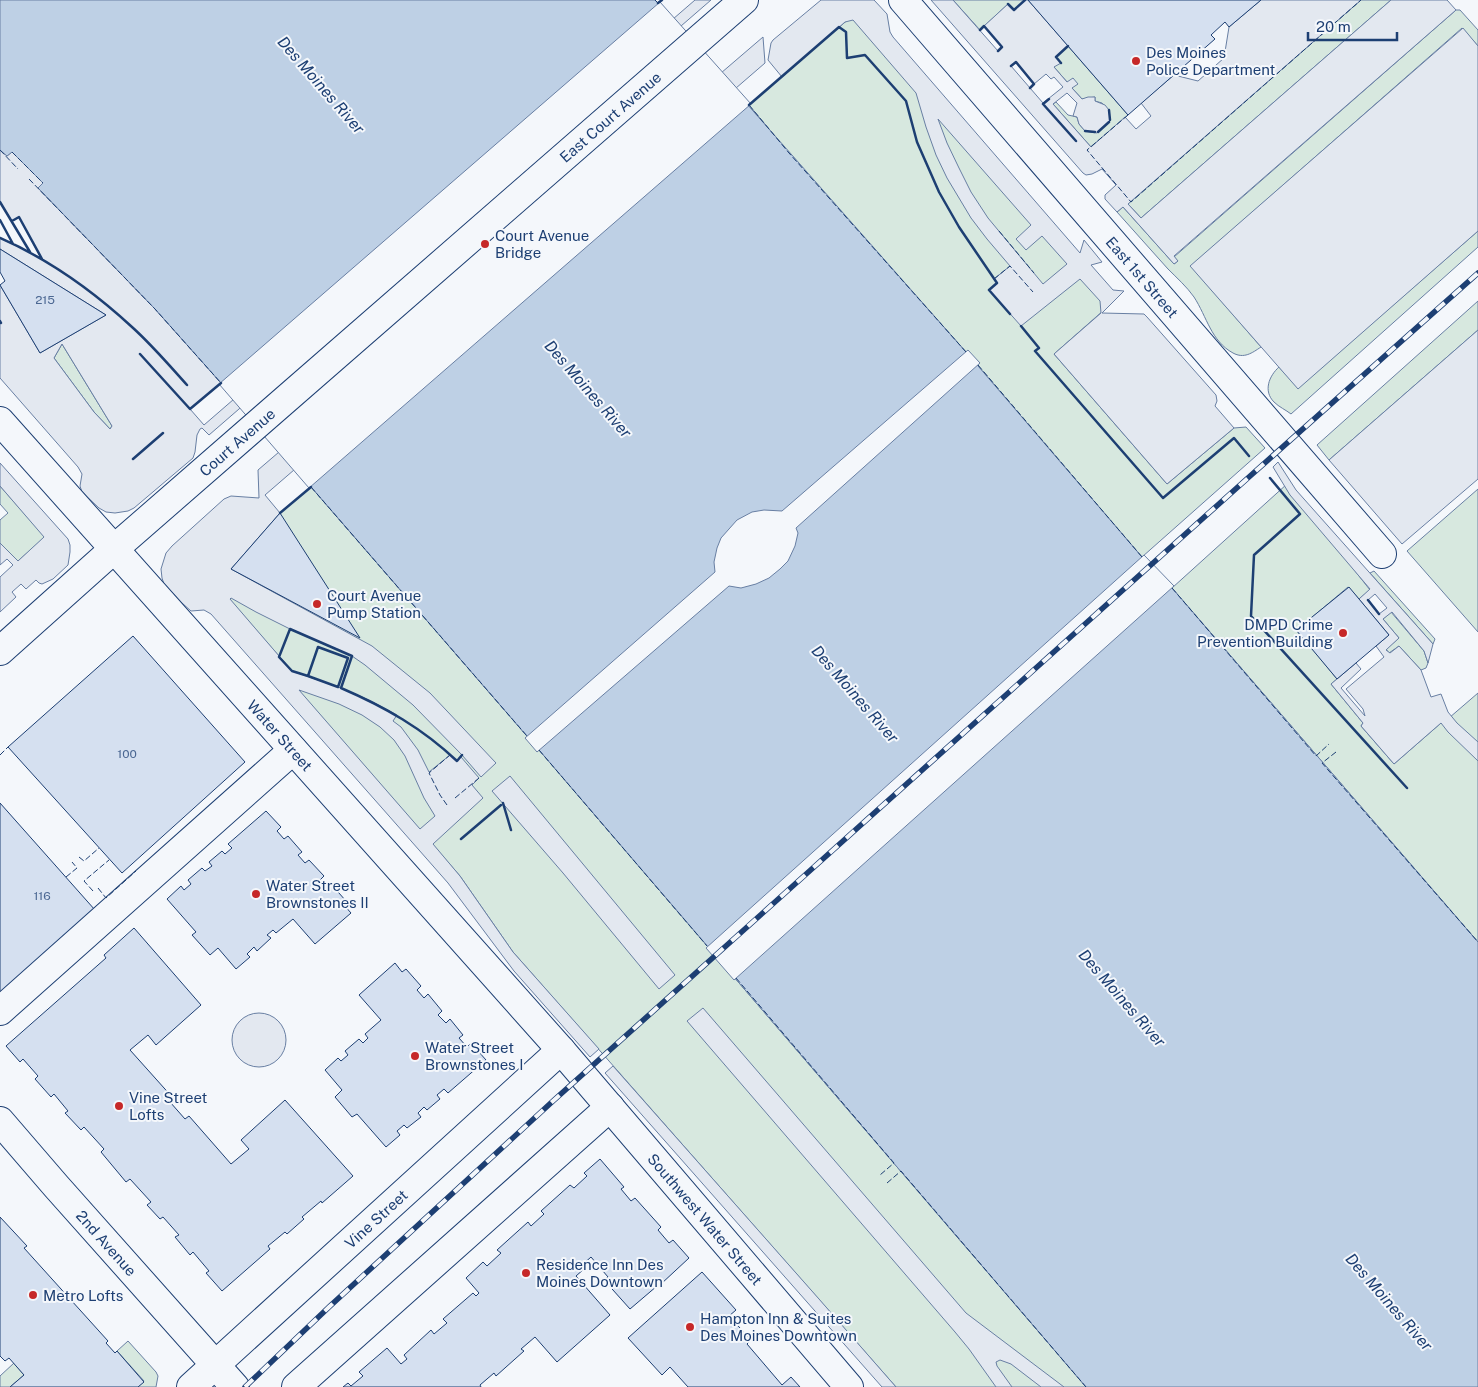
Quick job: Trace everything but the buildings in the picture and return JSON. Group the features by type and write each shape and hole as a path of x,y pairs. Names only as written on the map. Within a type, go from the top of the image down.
{"street":[{"name":"East 1st Street","path":"903,0 1382,554"},
{"name":"East Court Avenue","path":"476,233 736,7"},
{"name":"Court Avenue","path":"0,651 476,233"},
{"name":"Water Street","path":"0,421 561,1050"},
{"path":"0,1011 293,750"},
{"name":"Southwest Water Street","path":"561,1050 850,1387"},
{"name":"Vine Street","path":"191,1387 561,1050"},
{"path":"296,1387 610,1107"},
{"name":"2nd Avenue","path":"0,1120 235,1387"}],"shaded area":[{"path":"695,0 711,0 209,435 202,428 200,429 197,435 193,458 128,511 106,512 82,492 80,486 82,474 78,467 0,378 0,285 40,353 106,315 0,249 0,238 41,258 19,217 12,221 0,202 0,150 7,156 12,152 43,183 38,188 155,309 221,383 190,409 204,425","holes":["62,344 112,426 110,429 94,412 54,358"]},
{"path":"821,0 874,0 887,14 890,32 893,37 1080,253 1084,240 1102,262 1091,265 1113,290 1124,291 1102,313 1144,314 1216,395 1217,401 1215,406 1234,428 1167,484 1054,354 1101,313 1100,301 1080,279 1021,326 989,290 997,283 994,279 1010,266 971,218 947,178 936,155 916,93 853,20 845,22 782,77 768,60 773,40","holes":["938,119 1031,225 1016,239 1026,250 1042,236 1067,264 1043,284 988,218 971,192 947,143"]},
{"path":"931,0 953,0 998,51 1002,47 984,26 1008,4 1014,10 1025,0 1028,0 1068,46 1056,57 1061,63 1054,67 1067,82 1073,78 1078,84 1072,88 1082,99 1095,97 1095,101 1105,105 1109,110 1110,121 1097,133 1085,131 1079,124 1077,117 1073,116 1077,103 1067,93 1053,104 1091,147 1125,117 1136,129 1151,116 1141,103 1174,75 1198,81 1224,58 1229,27 1261,0 1361,0 1128,204 1141,218 1391,0 1447,0 1456,10 1174,256 1178,261 1174,264 1123,207 1117,212 1105,199 1105,195 1116,185 1102,169 1092,174 1086,175","holes":["1016,62 1034,84 1046,74 1051,79 1054,77 1063,87 1043,103 1011,66"]},
{"path":"953,0 1025,0 1014,10 1008,4 980,30"},
{"path":"1361,0 1391,0 1141,218 1128,204"},
{"path":"1456,10 1460,10 1478,30 1478,46 1462,28 1191,266 1261,347 1244,355 1233,353 1219,342 1214,335 1191,293 1117,212 1123,207 1174,264 1178,261 1174,257"},
{"path":"858,11 1113,302 1054,354 1167,484 1234,428 1246,427 1265,448 1142,557 966,352 789,153 749,105"},
{"path":"1463,28 1478,46 1478,231 1298,389 1190,266"},
{"path":"763,37 765,63 265,495 280,513 231,569 372,646 430,693 496,763 481,777 413,705 365,665 352,656 290,629 230,599 292,671 341,688 397,715 393,721 401,727 418,750 429,772 450,755 457,761 461,757 479,778 472,785 483,798 433,844 460,876 513,952 599,1049 590,1057 514,971 448,883 211,614 204,610 191,611 164,584 161,569 166,553 172,546 224,499 231,496 259,498 258,470","holes":["299,690 339,704 362,715 380,727 394,740 405,756 424,798 435,816 420,829"]},
{"path":"1068,46 1128,115 1091,147 1053,104 1056,102 1068,115 1077,117 1079,124 1085,131 1097,132 1110,121 1109,110 1102,103 1095,101 1095,97 1082,99 1072,88 1073,79 1068,83 1054,67 1056,65 1056,57"},
{"path":"1478,231 1478,247 1291,414 1274,402 1268,388 1272,375 1279,367 1298,388"},
{"path":"1478,301 1478,330 1329,460 1317,445"},
{"path":"1478,330 1478,479 1402,544 1329,460"},
{"path":"62,344 112,426 110,429 94,412 54,358"},
{"path":"1278,462 1296,490 1433,644 1428,663 1424,651 1392,612 1383,619 1399,638 1386,650 1390,653 1399,646 1421,670 1431,697 1441,694 1448,712 1478,742 1478,761 1441,723 1394,764 1361,726 1363,723 1331,684 1356,663 1361,669 1341,688 1365,716 1363,709 1346,689 1384,657 1376,646 1389,635 1359,599 1370,589 1290,495 1273,467","holes":["1375,594 1387,608 1379,614 1368,600"]},
{"path":"0,463 68,539 70,552 68,565 53,579 42,584 36,580 26,589 21,584 12,592 16,597 0,612 0,577 13,565 7,559 0,565 0,543 18,561 44,537 0,486"},
{"path":"1287,484 1370,590 1359,599 1348,587 1297,630 1337,679 1331,684 1363,723 1361,726 1394,764 1478,693 1478,942 1172,588"},
{"path":"0,486 45,537 18,561 0,543 0,520 8,513 0,504"},
{"path":"311,487 1086,1387 896,1387 513,952 460,876 298,690 308,676 292,671 230,600 231,569 280,513"},
{"path":"1478,489 1478,632 1407,551"},
{"path":"1374,571 1435,639 1433,644 1370,573"},
{"path":"1391,612 1424,651 1428,663 1426,668 1421,670 1399,646 1389,653 1386,649 1399,638 1383,619"},
{"path":"510,776 675,975 659,989 492,791"},
{"path":"703,1008 966,1313 1064,1387 1041,1387 1011,1364 1000,1360 996,1362 997,1366 1012,1387 996,1387 955,1332 687,1021"},
{"path":"254,1013 264,1013 274,1017 282,1025 286,1040 282,1055 274,1063 264,1067 254,1067 244,1063 236,1055 232,1045 232,1035 236,1025 244,1017"},
{"path":"613,1066 896,1387 882,1387 605,1073"},
{"path":"128,1341 156,1372 158,1376 156,1387 138,1387 144,1381 117,1351"},
{"path":"14,1363 24,1375 10,1387 0,1387 0,1376"}],"water":[{"name":"Des Moines River","path":"0,0 655,0 966,352 1478,942 1478,1387 1086,1387 221,383 155,309 38,188 43,183 12,152 7,156 0,150"}],"pier":[{"name":"Court Avenue Bridge","path":"660,2 751,104 309,488 219,384"},
{"path":"968,350 980,363 796,528 798,533 795,546 788,561 780,569 769,578 756,584 741,588 729,586 537,752 525,738 715,572 714,562 721,538 737,520 752,512 764,510 782,511"},
{"path":"1144,555 1174,586 734,980 706,948"}],"railway":[{"path":"245,1387 553,1101 1478,273"}],"fence":[{"path":"655,0 658,3"},
{"path":"1128,115 1087,150 1131,202 1361,0"},
{"path":"749,105 789,153 966,352"},
{"path":"0,150 18,169"},
{"path":"12,152 43,183"},
{"path":"29,179 155,309 221,383"},
{"path":"999,231 1034,273"},
{"path":"994,279 1010,266 1033,292"},
{"path":"978,365 1142,557"},
{"path":"311,487 527,736"},
{"path":"1172,588 1316,756 1329,744"},
{"path":"0,755 8,747"},
{"path":"539,750 707,946"},
{"path":"1336,752 1322,763 1478,942"},
{"path":"447,805 429,773 450,755"},
{"path":"455,798 479,778"},
{"path":"79,857 84,861 99,848"},
{"path":"93,891 84,881 109,860"},
{"path":"66,877 77,868 72,862"},
{"path":"98,888 106,898 136,871"},
{"path":"736,978 894,1163 880,1175"},
{"path":"887,1183 901,1171 1086,1387"}],"wall":[{"path":"658,3 662,0"},
{"path":"1008,4 1014,10 1025,0"},
{"path":"980,30 984,26 1002,47 998,51"},
{"path":"749,105 839,27 846,32 847,58 865,55 906,101 917,142 939,192 959,227 997,283 989,290 1010,314"},
{"path":"1061,63 1056,57 1068,46"},
{"path":"1011,66 1016,62 1034,84 1030,88"},
{"path":"1049,99 1043,104 1076,141"},
{"path":"1109,110 1110,120"},
{"path":"1098,132 1109,122"},
{"path":"1085,131 1095,132"},
{"path":"0,202 30,252"},
{"path":"12,221 19,217 42,259"},
{"path":"0,220 13,244"},
{"path":"0,238 53,266 102,301 146,341 187,385"},
{"path":"1021,326 1039,348 1035,351 1163,498 1234,438 1249,456"},
{"path":"140,354 190,409 221,383"},
{"path":"133,459 163,433"},
{"path":"1270,478 1300,514 1254,555 1251,616 1407,788"},
{"path":"280,513 311,487"},
{"path":"1368,600 1379,614"},
{"path":"308,676 292,671 279,657 290,629 352,656 341,688 373,703 417,728 457,761 462,755"},
{"path":"318,647 348,658 338,687 308,676 318,647"},
{"path":"503,803 511,830"},
{"path":"461,839 501,805"}],"place":[{"name":"Des Moines Police Department","path":"1136,61"},
{"name":"Court Avenue Bridge","path":"485,244"},
{"name":"Court Avenue Pump Station","path":"317,604"},
{"name":"DMPD Crime Prevention Building","path":"1343,633"},
{"name":"Water Street Brownstones II","path":"256,894"},
{"name":"Water Street Brownstones I","path":"415,1056"},
{"name":"Vine Street Lofts","path":"119,1106"},
{"name":"Residence Inn Des Moines Downtown","path":"526,1273"},
{"name":"Metro Lofts","path":"33,1295"},
{"name":"Hampton Inn & Suites Des Moines Downtown","path":"690,1327"}]}
